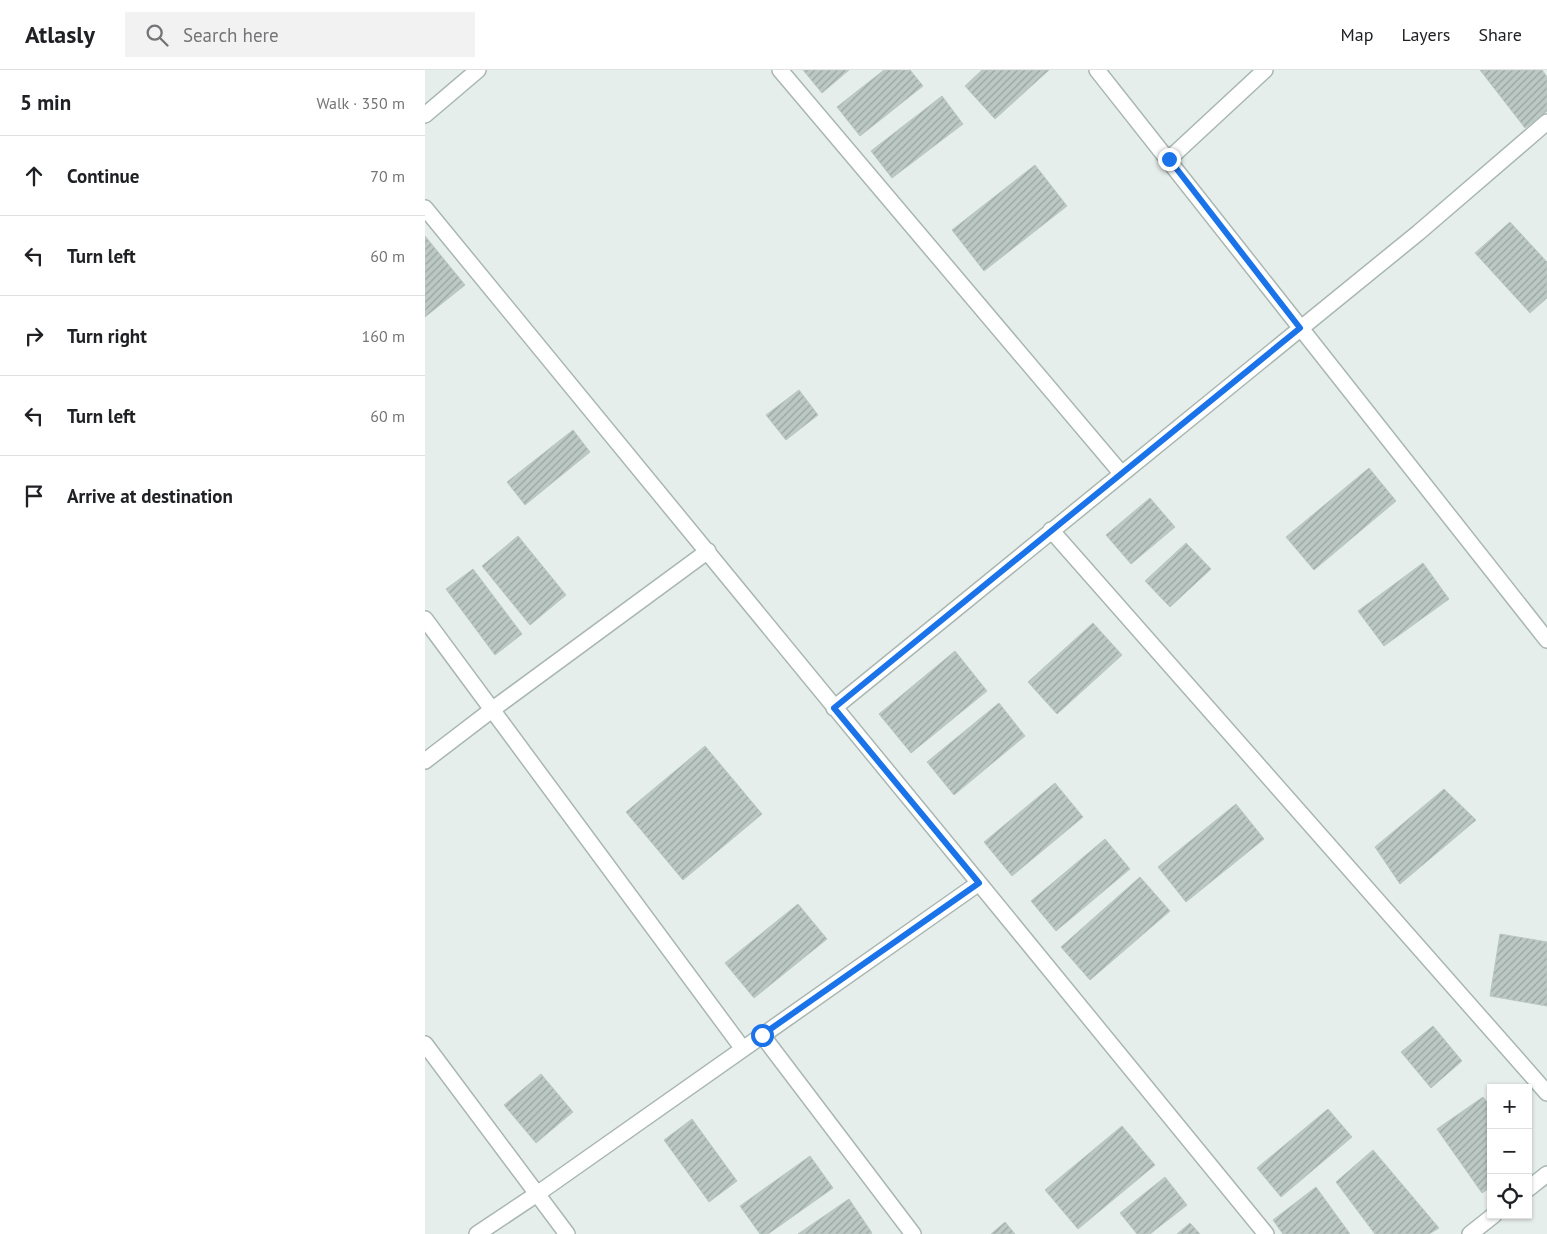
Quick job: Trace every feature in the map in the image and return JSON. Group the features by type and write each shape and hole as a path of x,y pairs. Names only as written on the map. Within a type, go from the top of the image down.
{"street":[{"path":"425,115 478,70"},
{"path":"781,70 1121,473"},
{"path":"1097,70 1547,640"},
{"path":"1169,159 1265,70"},
{"path":"834,708 1418,233 1547,122"},
{"path":"425,208 1266,1234"},
{"path":"1051,530 1547,1093"},
{"path":"425,761 708,551"},
{"path":"425,619 743,1049"},
{"path":"477,1234 537,1194 979,883"},
{"path":"762,1035 913,1234"},
{"path":"425,1044 567,1234"},
{"path":"1532,1186 1547,1174"},
{"path":"1470,1234 1489,1219"}],"building":[{"path":"803,70 849,70 822,93"},
{"path":"884,70 910,70 923,86 860,136 837,107"},
{"path":"982,70 1049,70 995,119 965,86"},
{"path":"1480,70 1542,70 1547,77 1547,111 1525,128"},
{"path":"942,96 963,124 892,178 871,151"},
{"path":"1035,165 1067,206 984,271 952,230"},
{"path":"1510,222 1547,262 1547,298 1530,313 1475,253"},
{"path":"425,236 465,285 425,317"},
{"path":"799,390 818,415 786,440 766,415"},
{"path":"573,430 590,452 525,505 507,482"},
{"path":"1369,468 1396,501 1314,570 1286,537"},
{"path":"1150,498 1175,527 1131,564 1106,535"},
{"path":"518,536 566,595 530,625 482,566"},
{"path":"1186,543 1211,569 1170,607 1145,581"},
{"path":"1423,563 1449,599 1384,646 1358,611"},
{"path":"473,569 522,634 495,655 446,589"},
{"path":"1093,623 1122,655 1057,714 1028,682"},
{"path":"955,651 987,691 911,753 879,714"},
{"path":"999,703 1025,736 954,795 927,762"},
{"path":"705,746 762,814 683,880 626,812"},
{"path":"1055,783 1083,817 1012,876 984,842"},
{"path":"1444,789 1476,820 1400,884 1375,847"},
{"path":"1236,804 1264,839 1186,902 1158,867"},
{"path":"1105,839 1130,869 1056,931 1031,901"},
{"path":"1140,877 1170,911 1090,980 1061,947"},
{"path":"798,904 827,939 754,998 725,963"},
{"path":"1500,934 1547,942 1547,1006 1490,996"},
{"path":"1433,1026 1462,1061 1431,1088 1401,1052"},
{"path":"541,1074 573,1112 536,1143 504,1105"},
{"path":"1483,1097 1487,1102 1487,1190 1482,1193 1437,1129"},
{"path":"1328,1109 1352,1137 1281,1197 1257,1168"},
{"path":"692,1119 737,1181 709,1202 664,1140"},
{"path":"1122,1126 1155,1165 1078,1229 1045,1190"},
{"path":"1373,1150 1439,1228 1429,1234 1375,1234 1336,1182"},
{"path":"810,1156 833,1188 768,1234 760,1234 740,1206"},
{"path":"1165,1177 1187,1205 1150,1234 1137,1234 1120,1213"},
{"path":"1316,1187 1350,1234 1283,1234 1273,1220"},
{"path":"849,1199 872,1233 798,1234"},
{"path":"1005,1222 1015,1234 991,1234"},
{"path":"1190,1223 1200,1234 1177,1234"}],"route":[{"path":"762,1035 979,883 834,708 1300,328 1169,159"}]}
